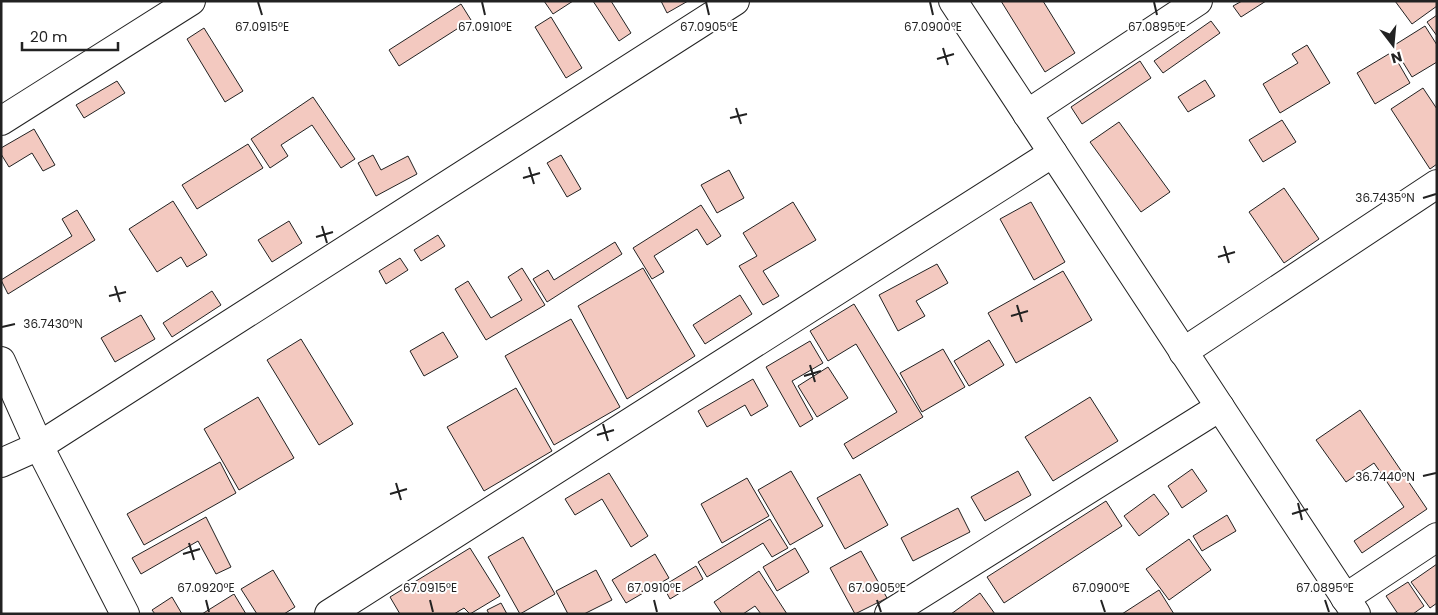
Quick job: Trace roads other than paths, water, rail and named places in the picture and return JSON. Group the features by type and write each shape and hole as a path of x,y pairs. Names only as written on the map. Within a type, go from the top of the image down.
{"street":[{"path":"1,121 191,1"},
{"path":"1,463 39,446 735,1"},
{"path":"953,1 1351,606 1437,537"},
{"path":"1027,114 1198,1"},
{"path":"329,614 1053,153"},
{"path":"1183,352 1437,184"},
{"path":"1,361 39,446 125,614"},
{"path":"889,614 1220,407"}]}
